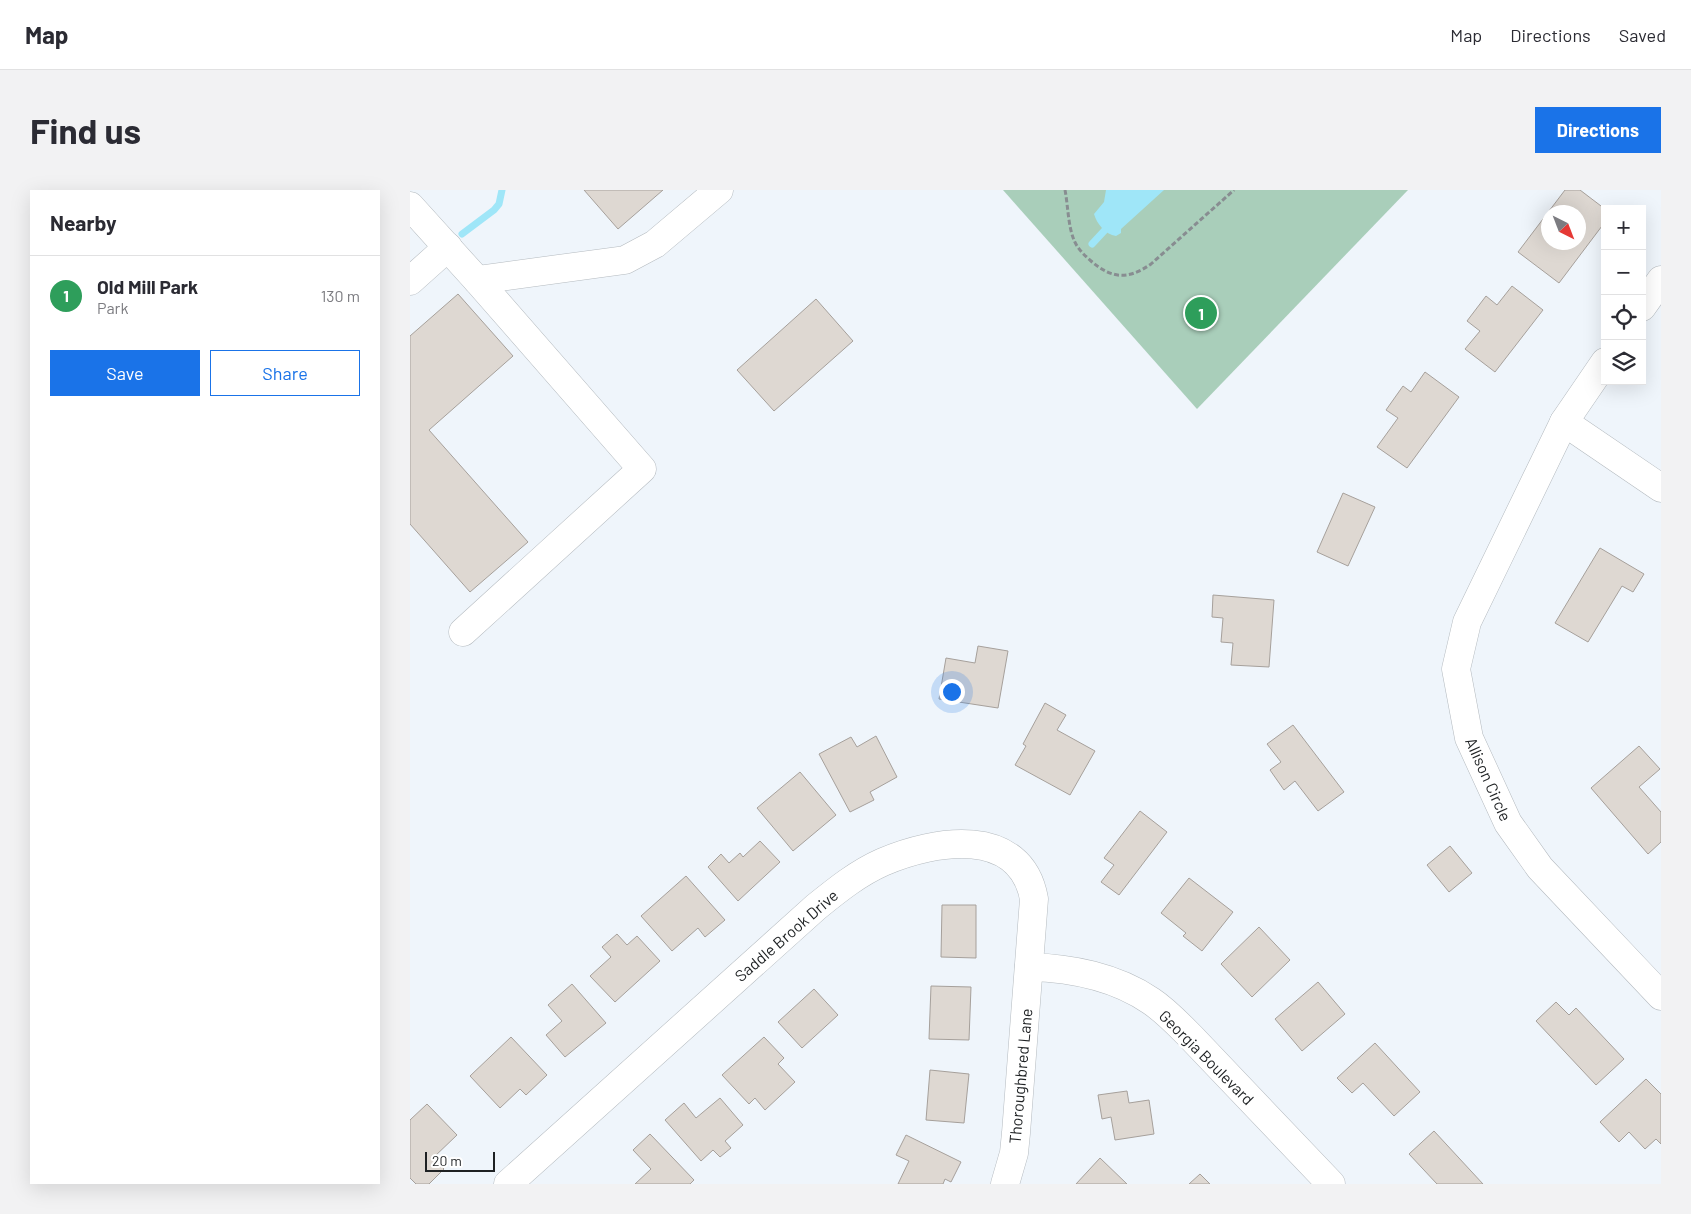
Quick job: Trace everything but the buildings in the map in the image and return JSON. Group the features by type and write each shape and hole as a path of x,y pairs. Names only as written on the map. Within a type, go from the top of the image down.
{"street":[{"path":"477,280 625,260 655,244 718,190"},
{"path":"410,206 642,469 463,632"},
{"path":"410,281 448,247"},
{"path":"1646,301 1661,280"},
{"name":"Allison Circle","path":"1601,368 1564,422 1467,622 1456,669 1469,738 1508,823 1540,868 1661,996"},
{"path":"1564,422 1661,488"},
{"name":"Saddle Brook Drive","path":"508,1184 816,907 847,882 882,863 920,849 962,845 990,848 1004,853 1016,861 1032,885 1034,900 1029,967"},
{"name":"Thoroughbred Lane","path":"1005,1184 1014,1153 1029,967"},
{"name":"Georgia Boulevard","path":"1029,967 1052,968 1084,973 1114,983 1149,1000 1171,1017 1191,1037 1331,1184"}],"path":[{"path":"1065,190 1073,239 1077,246 1104,271 1122,276 1132,275 1151,264 1234,190"}],"green space":[{"path":"1003,190 1408,190 1197,409"}],"water":[{"path":"1106,190 1164,190 1121,229 1121,233 1116,236 1102,228 1094,214 1104,202"}],"waterway":[{"path":"462,234 494,210 499,204 502,190"},
{"path":"1092,244 1105,230"}],"place":[{"name":"Old Mill Park","path":"1201,313"}]}
